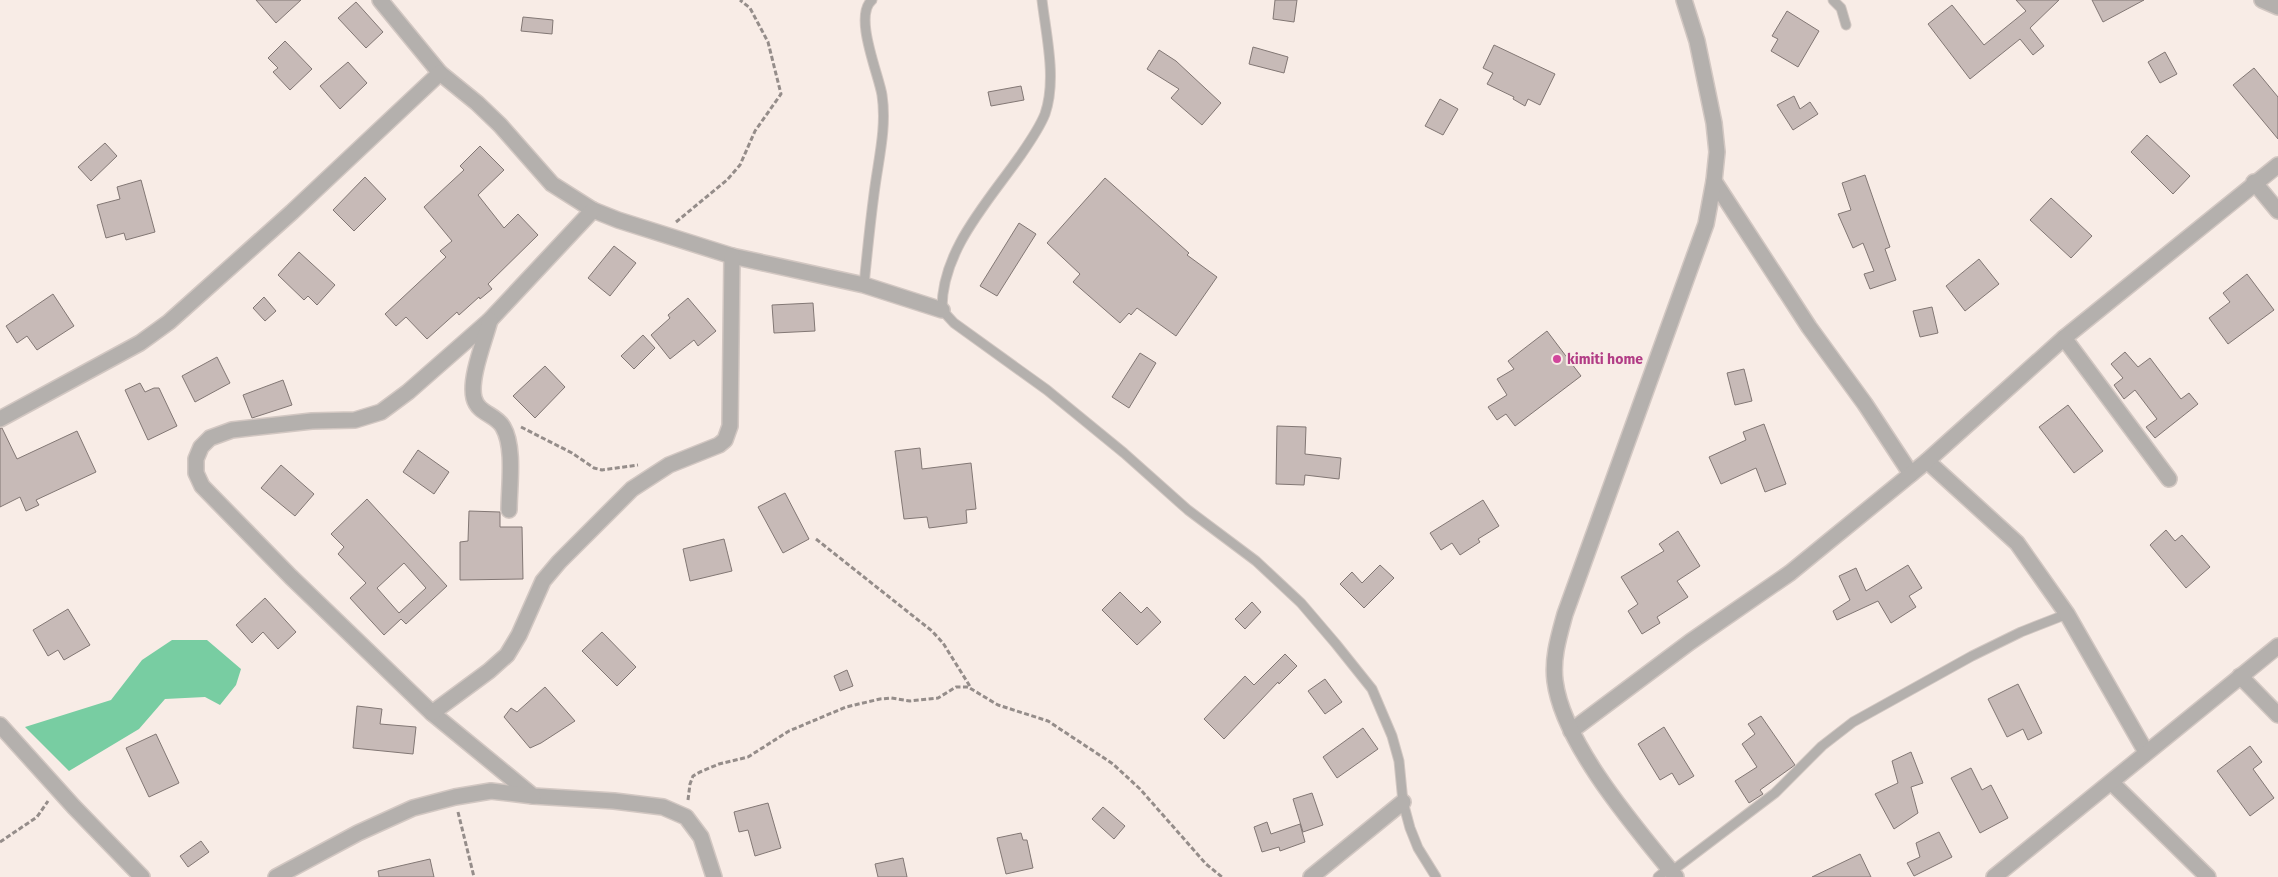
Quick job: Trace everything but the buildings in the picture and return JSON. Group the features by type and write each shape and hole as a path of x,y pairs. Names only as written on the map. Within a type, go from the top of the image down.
{"street":[{"path":"380,0 440,73 477,103 500,125 552,184 593,210 618,220 732,256 864,285 942,310"},
{"path":"1669,873 1604,785 1571,731 1562,709 1555,681 1555,650 1565,614 1706,224 1717,152 1714,123 1697,41 1684,0"},
{"path":"2262,0 2278,7"},
{"path":"0,419 140,343 169,322 292,212 440,73"},
{"path":"1571,731 1690,642 1790,573 1927,461 2064,338 2254,182 2278,165"},
{"path":"1714,180 1809,327 1865,404 1911,474"},
{"path":"2254,182 2278,211"},
{"path":"533,796 432,713 291,577 202,486 196,472 196,459 201,447 210,438 232,430 312,421 355,420 381,412 408,392 490,320 593,210"},
{"path":"432,713 489,671 507,655 519,635 543,581 559,562 632,489 669,465 711,449 725,440 730,426 732,256"},
{"path":"490,320 475,377 474,398 484,412 497,420 502,426 508,440 510,510"},
{"path":"2064,338 2169,479"},
{"path":"1927,461 2017,543 2067,614 2146,752"},
{"path":"1994,877 2112,783 2146,752 2278,646"},
{"path":"2240,676 2278,715"},
{"path":"0,725 142,877"},
{"path":"2112,783 2208,877"},
{"path":"276,877 366,829 413,808 455,797 491,791 663,807 686,817 701,837 714,877"},
{"path":"1311,877 1403,802"}],"lane":[{"path":"864,285 883,123 882,96 868,43 866,16 868,3 872,0"},
{"path":"1042,0 1050,80 1045,113 1035,134 966,233 947,270 942,293 942,310 954,323 1047,390 1124,453 1188,510 1256,561 1300,603 1372,689 1392,736 1399,761 1403,802 1418,848 1436,877"},
{"path":"1833,0 1841,8 1846,25"},
{"path":"1669,873 1775,792 1822,746 1853,722 1972,656 2021,632 2067,614"}],"path":[{"path":"663,234 727,180 740,165 755,130 781,94 768,42 750,8 740,0"},
{"path":"497,420 525,428 572,453 594,468 602,470 639,465"},
{"path":"816,538 932,631 943,643 972,689"},
{"path":"686,817 690,784 693,776 719,764 748,757 789,731 846,707 880,699 920,700 945,695 963,686 972,689 1003,707 1048,721 1113,764 1140,789 1206,864 1222,877"},
{"path":"0,842 37,817 47,802 66,797"},
{"path":"455,797 474,877"}],"green space":[{"path":"172,640 207,640 241,669 236,685 220,705 205,697 165,699 139,729 69,771 25,727 111,700 142,660"}],"place":[{"name":"kimiti home","path":"1557,359"}]}
